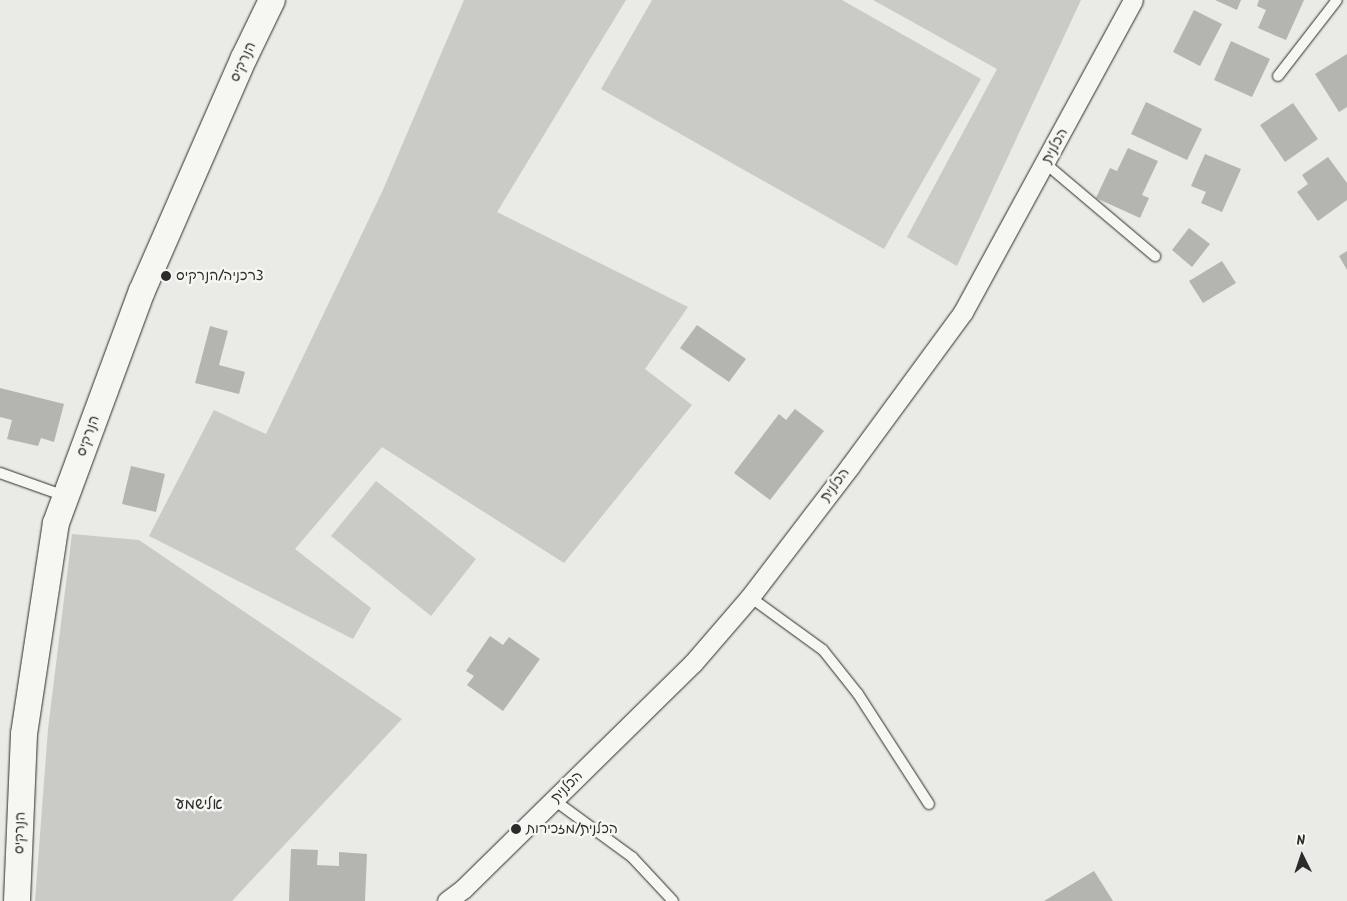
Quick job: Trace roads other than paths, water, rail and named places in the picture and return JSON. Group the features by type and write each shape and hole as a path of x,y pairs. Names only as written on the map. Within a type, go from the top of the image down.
{"street":[{"name":"הנרקיס","path":"17,901 24,734 56,523 142,291 244,58 272,0"},
{"name":"הכלנית","path":"447,901 554,800 693,663 750,597 963,312 1046,164 1133,0"}],"lane":[{"path":"1278,76 1337,0"},
{"path":"1046,164 1155,256"},
{"path":"0,473 66,497"},
{"path":"750,597 823,650 858,694 929,804"},
{"path":"554,800 632,857 673,901"}],"place":[{"name":"צרכניה/הנרקיס","path":"166,276"},
{"name":"הכלנית/מזכירות","path":"516,829"}],"district":[{"name":"אלישמע","path":"199,805"}]}
